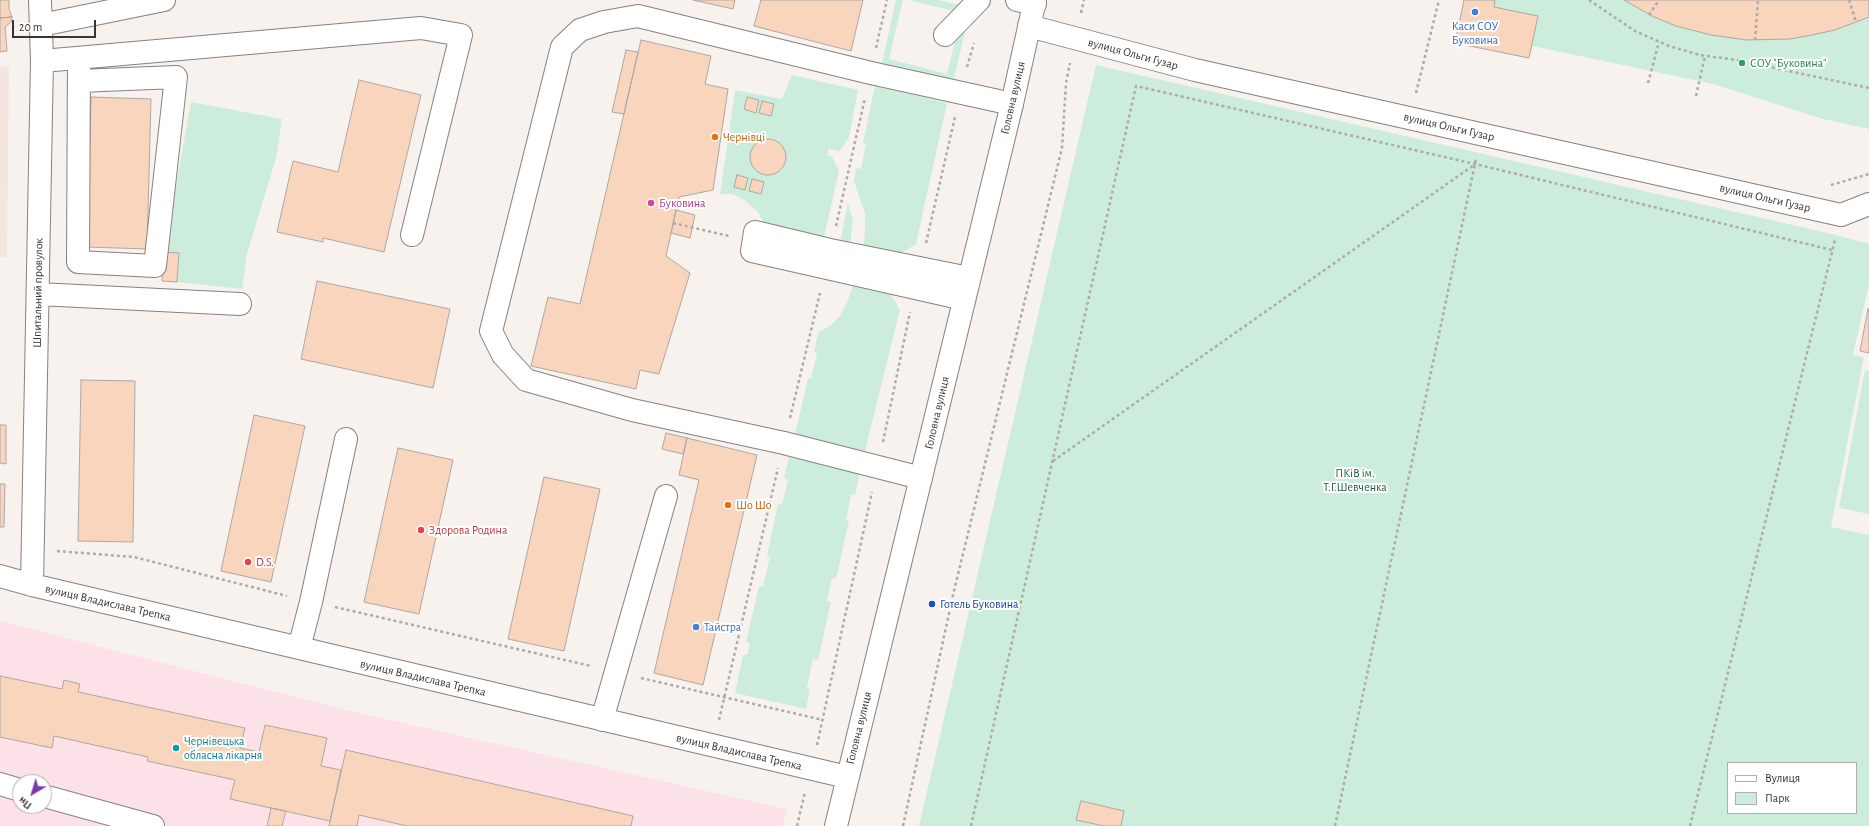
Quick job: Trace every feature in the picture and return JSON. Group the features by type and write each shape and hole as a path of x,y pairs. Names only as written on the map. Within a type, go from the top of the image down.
{"street":[{"name":"Шпитальний провулок","path":"32,585 42,61 40,0"},
{"path":"41,25 164,0"},
{"path":"945,35 979,0"},
{"name":"Головна вулиця","path":"836,826 1012,104 1029,26 1029,1"},
{"path":"921,478 784,442 632,410 526,380 503,355 491,331 562,47 580,30 604,22 638,16 871,73 1012,104"},
{"name":"вулиця Ольги Гузар","path":"1029,26 1195,70 1841,215"},
{"path":"42,61 421,28 462,35 412,235"},
{"path":"79,58 78,262 155,266 176,76 79,81"},
{"path":"1841,215 1869,204"},
{"path":"753,242 755,232 828,259 918,277 969,278"},
{"path":"918,277 964,299"},
{"path":"38,294 240,304"},
{"path":"299,648 311,602 346,439"},
{"path":"602,720 666,496"},
{"name":"вулиця Владислава Трепка","path":"0,576 32,585 847,777"},
{"path":"0,784 12,788"},
{"path":"52,798 153,826"}],"path":[{"path":"712,746 725,698 828,259 887,0"},
{"path":"903,826 953,595 1062,148 1066,83 1084,0"},
{"path":"1410,119 1439,0"},
{"path":"1590,0 1635,31 1659,42 1705,56 1744,61 1869,88"},
{"path":"1649,15 1659,0"},
{"path":"1755,40 1758,0"},
{"path":"1849,0 1856,22"},
{"path":"797,826 823,720 918,277 975,36"},
{"path":"1648,83 1659,42"},
{"path":"1696,96 1705,56"},
{"path":"971,826 1136,86 1475,164 1832,250"},
{"path":"1335,826 1475,164 1479,134"},
{"path":"1053,462 1475,164"},
{"path":"1690,826 1841,215"},
{"path":"673,222 753,242"},
{"path":"33,549 134,557 311,602 616,671 823,720"}],"shaded area":[{"path":"9,66 7,257 0,257 0,67"},
{"path":"0,621 350,711 787,809 783,826 0,826"}],"green space":[{"path":"896,0 903,0 889,59 947,74 957,34 965,32 953,82 882,63"},
{"path":"908,0 939,0 963,6 962,13"},
{"name":"СОУ \"Буковина\"","path":"1464,0 1869,0 1869,129 1823,119 1713,84 1532,46 1529,58 1455,43"},
{"name":"ПКіВ ім. Т.Г.Шевченка","path":"1096,65 1836,235 1869,244 1869,284 1853,355 1864,357 1831,527 1869,535 1869,826 919,826"},
{"path":"792,75 858,90 849,137 840,151 828,149 828,155 832,157 839,171 823,241 766,228 758,212 743,199 732,194 720,194 735,90 782,99"},
{"path":"875,86 947,103 916,244 901,253 863,250 865,214 854,181 856,168 861,169 866,144 863,143"},
{"path":"191,102 282,119 276,158 247,254 242,289 177,282 179,253 164,252"},
{"path":"848,203 853,220 850,246 840,243"},
{"path":"854,283 889,291 900,310 865,451 795,435 808,378 811,378 817,354 814,352 818,333 831,325 840,316 846,305"},
{"path":"1865,370 1869,371 1869,514 1839,508"},
{"path":"789,457 860,473 855,495 851,495 846,520 849,521 836,579 832,578 827,601 831,602 818,660 813,659 807,688 810,689 806,709 735,693 743,655 747,655 750,643 746,642 759,586 763,586 770,557 767,556 778,504 782,505 788,480 784,478"}],"building":[{"path":"0,0 9,0 9,9 12,17 0,18"},
{"path":"693,0 735,0 733,9"},
{"path":"761,0 863,0 851,51 754,26"},
{"path":"1464,0 1495,0 1494,7 1538,16 1529,58 1455,43"},
{"path":"1624,0 1869,0 1869,17 1835,30 1812,35 1790,39 1747,40 1711,35 1676,26 1654,17"},
{"path":"12,17 11,22 5,27 7,51 0,52 0,18"},
{"path":"641,40 711,56 705,84 728,89 713,190 679,197 666,256 690,273 659,374 640,370 636,389 531,366 548,297 580,304"},
{"path":"626,50 638,52 624,114 612,112"},
{"path":"359,80 421,95 384,252 323,238 323,242 277,232 293,161 338,172"},
{"path":"91,97 151,99 147,249 87,247"},
{"path":"747,97 759,100 756,113 744,109"},
{"path":"762,101 774,104 771,116 759,113"},
{"path":"768,139 778,142 783,147 786,157 783,167 778,172 768,175 758,172 753,167 750,157 753,147 758,142"},
{"path":"737,175 748,178 745,190 734,187"},
{"path":"752,179 764,182 761,194 749,191"},
{"path":"676,210 695,215 690,238 671,233"},
{"path":"164,252 179,253 177,282 162,281"},
{"path":"317,281 450,309 433,388 301,359"},
{"path":"1869,309 1869,353 1860,351"},
{"path":"81,380 135,381 133,542 78,541"},
{"path":"254,415 305,426 271,582 221,571"},
{"path":"0,425 6,425 6,464 0,463"},
{"path":"666,433 687,438 683,454 662,449"},
{"path":"687,438 757,455 703,685 654,673 699,480 679,475"},
{"path":"398,448 453,460 419,614 364,602"},
{"path":"544,477 600,489 564,651 508,639"},
{"path":"0,484 5,484 4,527 0,527"},
{"name":"Чернівецька обласна лікарня","path":"0,676 62,689 64,680 80,684 78,692 245,728 240,748 259,752 265,725 327,738 321,766 341,770 330,821 230,799 235,780 147,761 148,757 54,736 52,748 0,737"},
{"path":"346,750 633,816 631,826 407,826 359,815 357,826 329,826"},
{"path":"1081,801 1124,811 1121,826 1104,826 1076,820"},
{"path":"271,808 286,811 282,826 267,826"}],"place":[{"name":"Каси СОУ Буковина","path":"1475,12"},
{"name":"СОУ \"Буковина\"","path":"1742,63"},
{"name":"Чернівці","path":"715,137"},
{"name":"Буковина","path":"651,203"},
{"name":"Шо Шо","path":"728,505"},
{"name":"Здорова Родина","path":"421,530"},
{"name":"D.S.","path":"248,562"},
{"name":"Готель Буковина","path":"932,604"},
{"name":"Тайстра","path":"696,627"},
{"name":"Чернівецька обласна лікарня","path":"176,748"}]}
